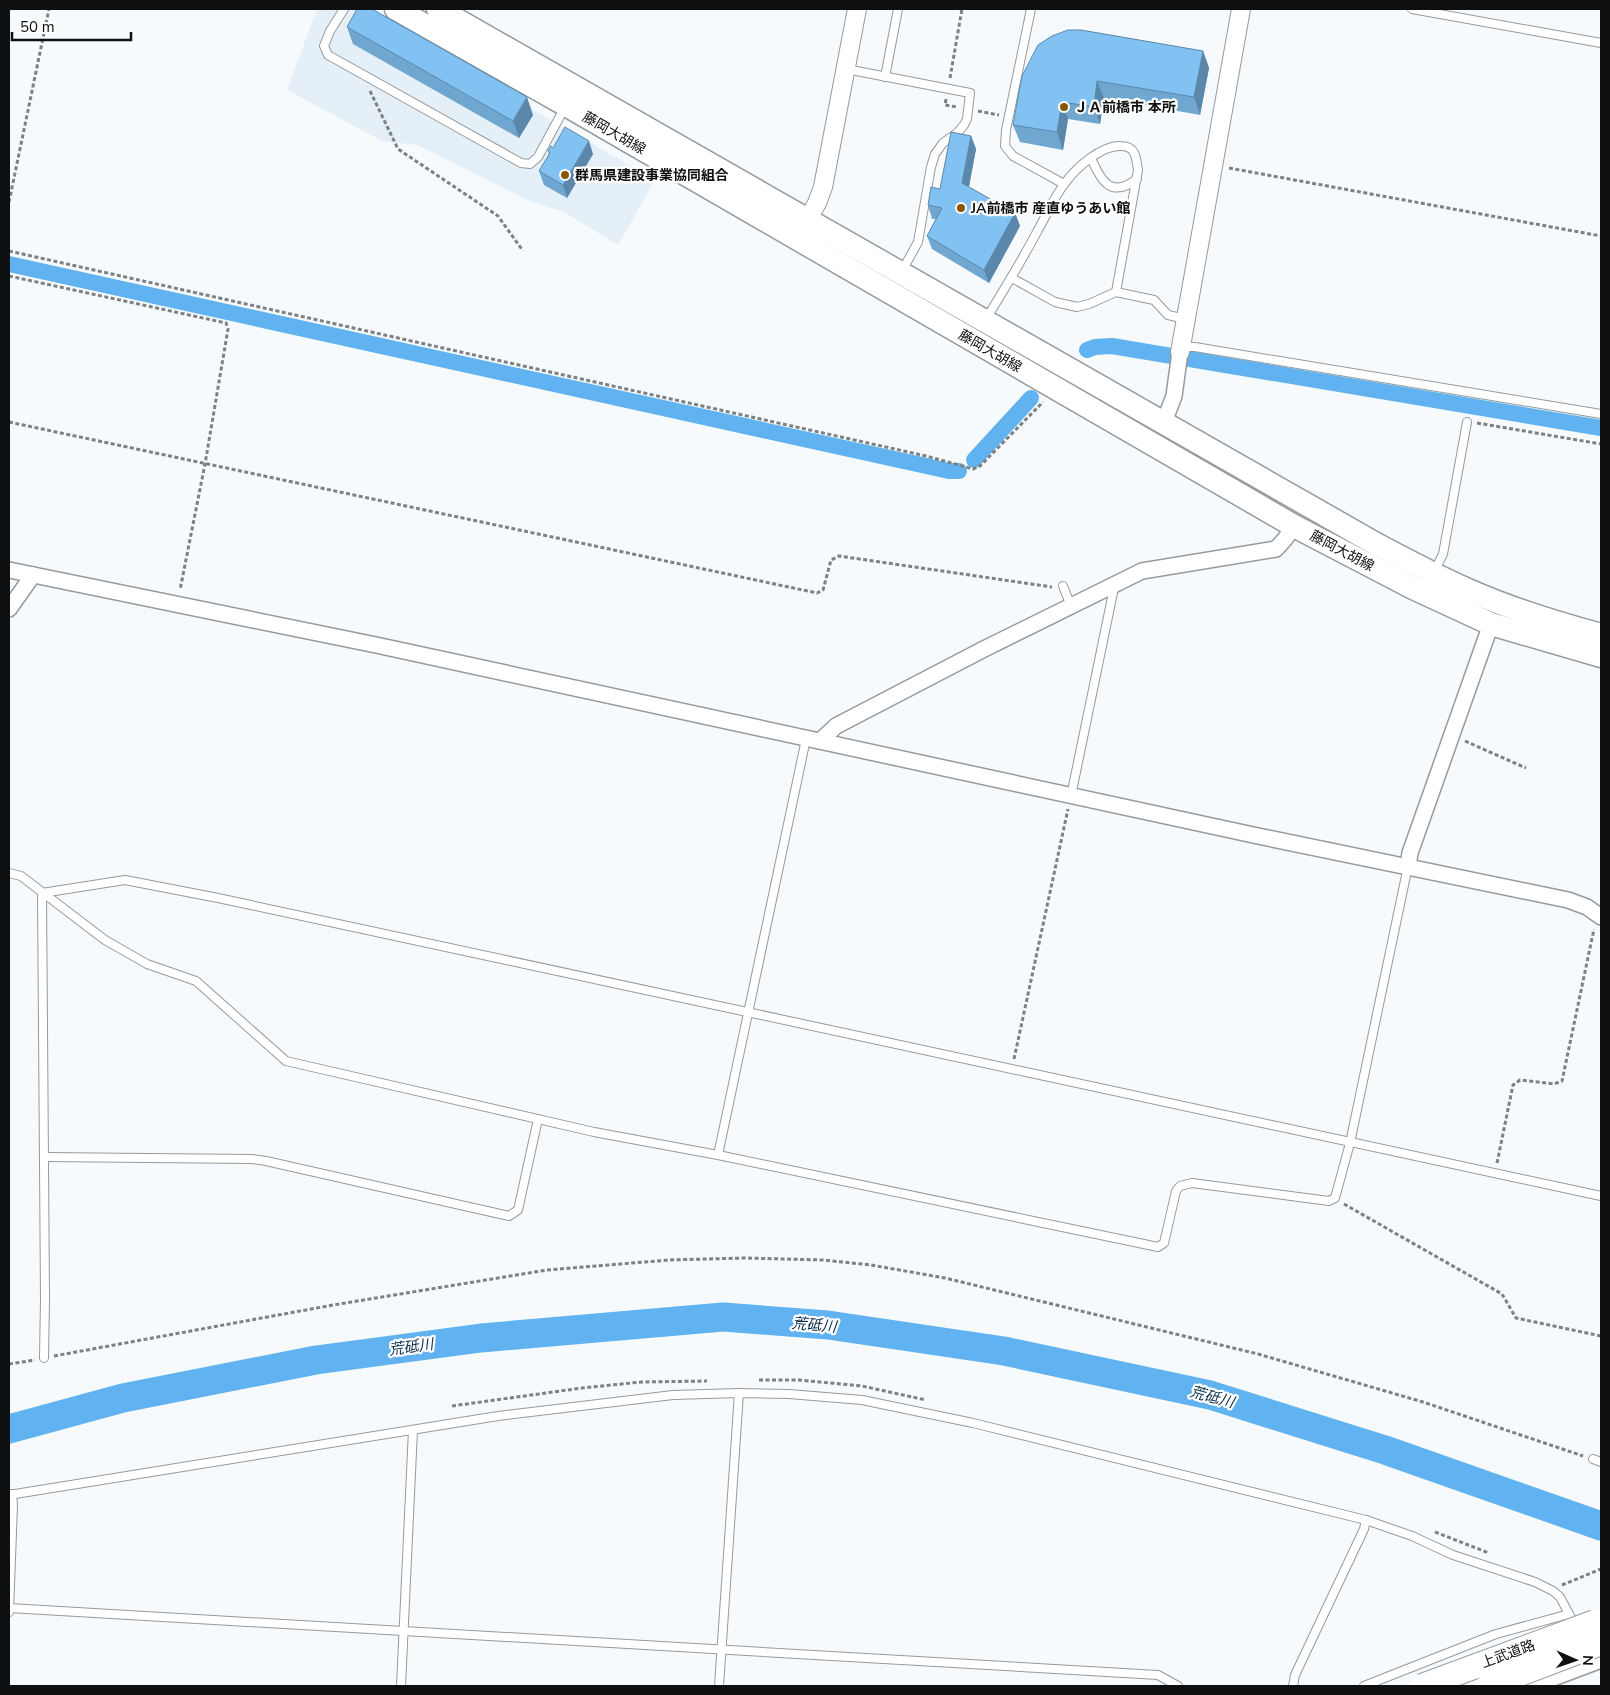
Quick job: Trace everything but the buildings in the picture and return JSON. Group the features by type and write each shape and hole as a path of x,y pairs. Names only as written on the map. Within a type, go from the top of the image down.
{"highway":[{"name":"上武道路","path":"1422,1686 1599,1650"},
{"name":"上武道路","path":"1488,1686 1599,1650"}],"main road":[{"name":"藤岡大胡線","path":"396,9 566,105 1294,526 1413,588 1491,624 1601,656"},
{"name":"藤岡大胡線","path":"438,9 1376,544 1434,574 1498,603 1564,626 1601,635"}],"street":[{"path":"797,239 818,203 823,187 857,9"},
{"path":"1164,422 1174,396 1241,9"},
{"path":"813,740 836,726 984,649 1115,583 1142,571 1276,549 1294,526"},
{"path":"9,570 376,644 1071,796 1568,900 1587,906 1600,916"},
{"path":"9,609 33,575"},
{"path":"1408,866 1410,853 1491,624"},
{"path":"1532,1686 1599,1650"}],"lane":[{"path":"344,9 330,31 324,46 328,55 521,163 530,164 538,157 566,105"},
{"path":"885,77 898,9"},
{"path":"1031,9 1006,130 1005,146 1013,156 1064,184"},
{"path":"1412,9 1601,43"},
{"path":"846,69 970,93 967,118 964,126 943,143 935,154 918,242 901,273"},
{"path":"985,321 1012,278 1064,184 1076,170 1091,158 1113,146 1123,145 1132,148 1136,156 1138,170 1116,292"},
{"path":"1091,158 1098,174 1105,183 1116,188 1127,186 1137,179"},
{"path":"1012,278 1055,302 1077,307 1089,304 1116,292 1154,300 1168,315 1186,319"},
{"path":"1180,354 1195,347 1601,414"},
{"path":"1434,574 1443,554 1467,422"},
{"path":"1071,796 1115,583"},
{"path":"1063,586 1071,606"},
{"path":"718,1156 747,1012 813,740"},
{"path":"9,873 20,876 105,940 147,964 196,981 286,1061 594,1132 1158,1247 1164,1243 1176,1191 1180,1186 1192,1183 1329,1201 1336,1198 1350,1143 1408,866"},
{"path":"42,893 125,880 218,898 1601,1196"},
{"path":"42,893 44,1358"},
{"path":"44,1157 252,1159 509,1216 518,1210 538,1119"},
{"path":"720,1686 738,1393"},
{"path":"9,1612 13,1505 10,1495 498,1416 672,1395 789,1394 862,1400 973,1423 1366,1520 1412,1536 1452,1555 1535,1582 1553,1591 1560,1596 1569,1614 1599,1650"},
{"path":"401,1686 412,1430"},
{"path":"1593,1459 1601,1462"},
{"path":"1293,1686 1295,1675 1364,1529 1366,1520"},
{"path":"9,1608 1158,1676 1178,1686"},
{"path":"1364,1686 1496,1634 1569,1614"}],"path":[{"path":"9,202 49,9"},
{"path":"362,75 398,149 498,216 522,251"},
{"path":"1213,165 1601,236"},
{"path":"9,251 926,456 973,469 980,466 1056,389"},
{"path":"9,276 226,323 228,329 205,464 177,604"},
{"path":"9,422 817,593 823,590 831,560 839,556 1050,587 1063,586"},
{"path":"1467,422 1601,444"},
{"path":"1452,735 1526,768"},
{"path":"1012,1070 1071,796"},
{"path":"1495,1174 1513,1085 1520,1080 1554,1084 1562,1081 1594,926 1600,916"},
{"path":"1336,1198 1346,1206 1502,1294 1516,1318 1601,1336"},
{"path":"9,1364 334,1305 547,1270 669,1260 744,1258 823,1260 872,1265 945,1278 1258,1354 1423,1402 1593,1459"},
{"path":"1567,1582 1601,1569"}],"shaded area":[{"path":"317,9 359,9 655,180 618,245 564,212 529,201 417,145 382,141 287,90"}],"waterway":[{"path":"9,264 949,471 959,471"},
{"path":"1087,350 1095,347 1112,346 1601,428"},
{"path":"974,460 1031,398"},
{"name":"荒砥川","path":"9,1429 123,1398 316,1360 481,1338 723,1317 828,1325 1004,1351 1210,1395 1385,1450 1601,1526"}],"place":[{"name":"ＪＡ前橋市 本所","path":"1064,107"},
{"name":"群馬県建設事業協同組合","path":"565,175"},
{"name":"JA前橋市 産直ゆうあい館","path":"961,208"}]}
